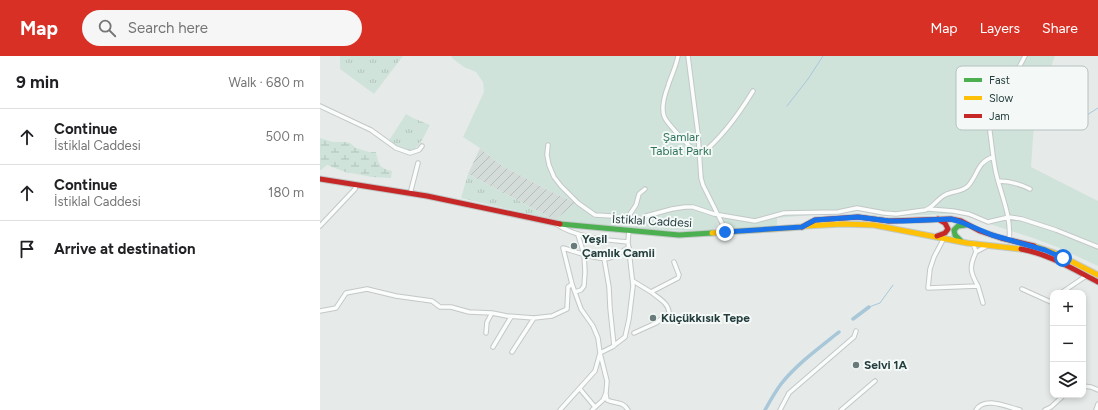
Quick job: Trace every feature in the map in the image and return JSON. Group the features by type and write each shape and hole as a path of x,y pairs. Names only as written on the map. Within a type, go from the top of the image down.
{"main road":[{"name":"İstiklal Caddesi","path":"320,179 427,196 555,224 679,235 836,224 874,224 963,242 1031,251 1053,258 1098,282"},
{"path":"802,227 815,220 858,217 889,221 951,219 967,224 980,231 1030,245 1055,254 1098,275"},
{"path":"935,237 944,235 948,230 943,221 937,219"},
{"path":"963,242 954,234 953,231 957,226 967,224"}],"street":[{"path":"678,56 665,98 663,109 664,118 699,156"},
{"path":"688,56 698,134 701,178 725,232"},
{"path":"1019,66 1024,56"},
{"path":"699,156 719,137 753,91"},
{"path":"320,106 371,130 396,148 410,153 419,150 422,146"},
{"path":"990,130 998,181 1009,217 1009,240"},
{"path":"548,146 547,155 549,165 560,186 578,203 595,215 612,216 625,222 637,222 646,216 685,207 693,207 710,214 755,221 784,212 838,212 857,208 896,214 929,208 969,214 988,222 1009,217 1056,230 1098,247"},
{"path":"929,208 945,195 965,188 969,185 981,164 986,159 993,156"},
{"path":"410,194 418,163"},
{"path":"998,181 1022,185 1030,189"},
{"path":"320,226 356,185"},
{"path":"631,222 629,218 630,214 636,205 639,194 645,189"},
{"path":"555,224 578,235 628,242"},
{"path":"560,410 595,371 600,353 614,346 625,337 634,286 628,242 629,230"},
{"path":"575,292 581,290 584,286 585,272 584,254 578,235"},
{"path":"944,238 934,257 930,270 928,288 978,286"},
{"path":"974,243 976,252"},
{"path":"983,303 978,286 971,272 973,258 976,252 988,245"},
{"path":"628,410 628,408 623,404 610,402 607,400 607,381 598,338 581,309 572,284 564,248 584,254 610,258 629,248"},
{"path":"604,258 609,286 614,346"},
{"path":"651,292 678,278 679,275 674,262"},
{"path":"1065,290 1086,276"},
{"path":"633,281 651,292 665,303 669,309 669,313 656,323 634,333"},
{"path":"320,310 336,308 346,293 367,289 396,296 432,301 440,307 451,307 469,312 492,313 511,317 534,318 552,316 567,309 568,287 572,284"},
{"path":"1022,289 1050,302"},
{"path":"486,333 487,322 492,313"},
{"path":"492,347 511,317"},
{"path":"512,352 534,318"},
{"path":"780,410 789,393 854,337 856,331"},
{"path":"841,410 875,381"},
{"path":"1086,386 1098,390"},
{"path":"580,389 594,409 603,400 606,393"},
{"path":"1045,410 1061,398"},
{"path":"1052,410 1056,402"},
{"path":"976,410 981,405 987,403 1020,410"},
{"path":"1096,410 1098,404"}],"shaded area":[{"path":"480,148 501,165 576,203 555,220 468,174"}],"green space":[{"path":"340,56 403,56 374,94 340,69"},
{"name":"Şamlar Tabiat Parkı","path":"451,56 1055,56 1051,66 956,66 956,130 1034,130 1031,167 1098,201 1098,266 1057,247 1033,238 959,214 896,216 877,215 857,211 777,218 777,226 731,229 726,223 718,223 713,230 693,231 634,228 555,220 576,203 501,165 480,148 463,137 484,92 483,82 476,72 464,67"},
{"path":"406,114 430,125 419,145 409,151 401,149 388,142"},
{"path":"320,138 333,142 350,143 356,148 369,152 376,152 380,165 385,169 392,171 391,178 372,177 345,172 327,165 320,170"},
{"path":"468,174 555,220 461,198"}],"waterway":[{"path":"787,106 808,79 823,56"},
{"path":"1088,114 1098,108"},
{"path":"869,307 880,303 893,285"},
{"path":"853,319 869,307"},
{"path":"765,410 787,377 808,356 839,332"}],"traffic: fast":[{"path":"560,224 679,235 712,233"},
{"path":"961,241 955,235 954,230 958,226 966,225"}],"traffic: slow":[{"path":"806,226 842,224 874,225 967,243 1021,249"},
{"path":"712,233 802,227"},
{"path":"1034,246 1055,253 1098,275"}],"traffic: jam":[{"path":"320,179 427,196 560,224"},
{"path":"802,227 815,220 858,217 889,221 951,219 961,221 980,231 1001,238 1034,246"},
{"path":"937,236 945,233 948,229 945,223 938,219"},
{"path":"1021,249 1051,258 1098,282"}],"place":[{"name":"Yeşil Çamlık Camii","path":"574,246"},
{"name":"Küçükkısık Tepe","path":"653,318"},
{"name":"Selvi 1A","path":"856,365"}],"route":[{"path":"725,232 802,227 815,220 858,217 889,221 942,218 961,222 980,231 1030,245 1063,258"}]}
